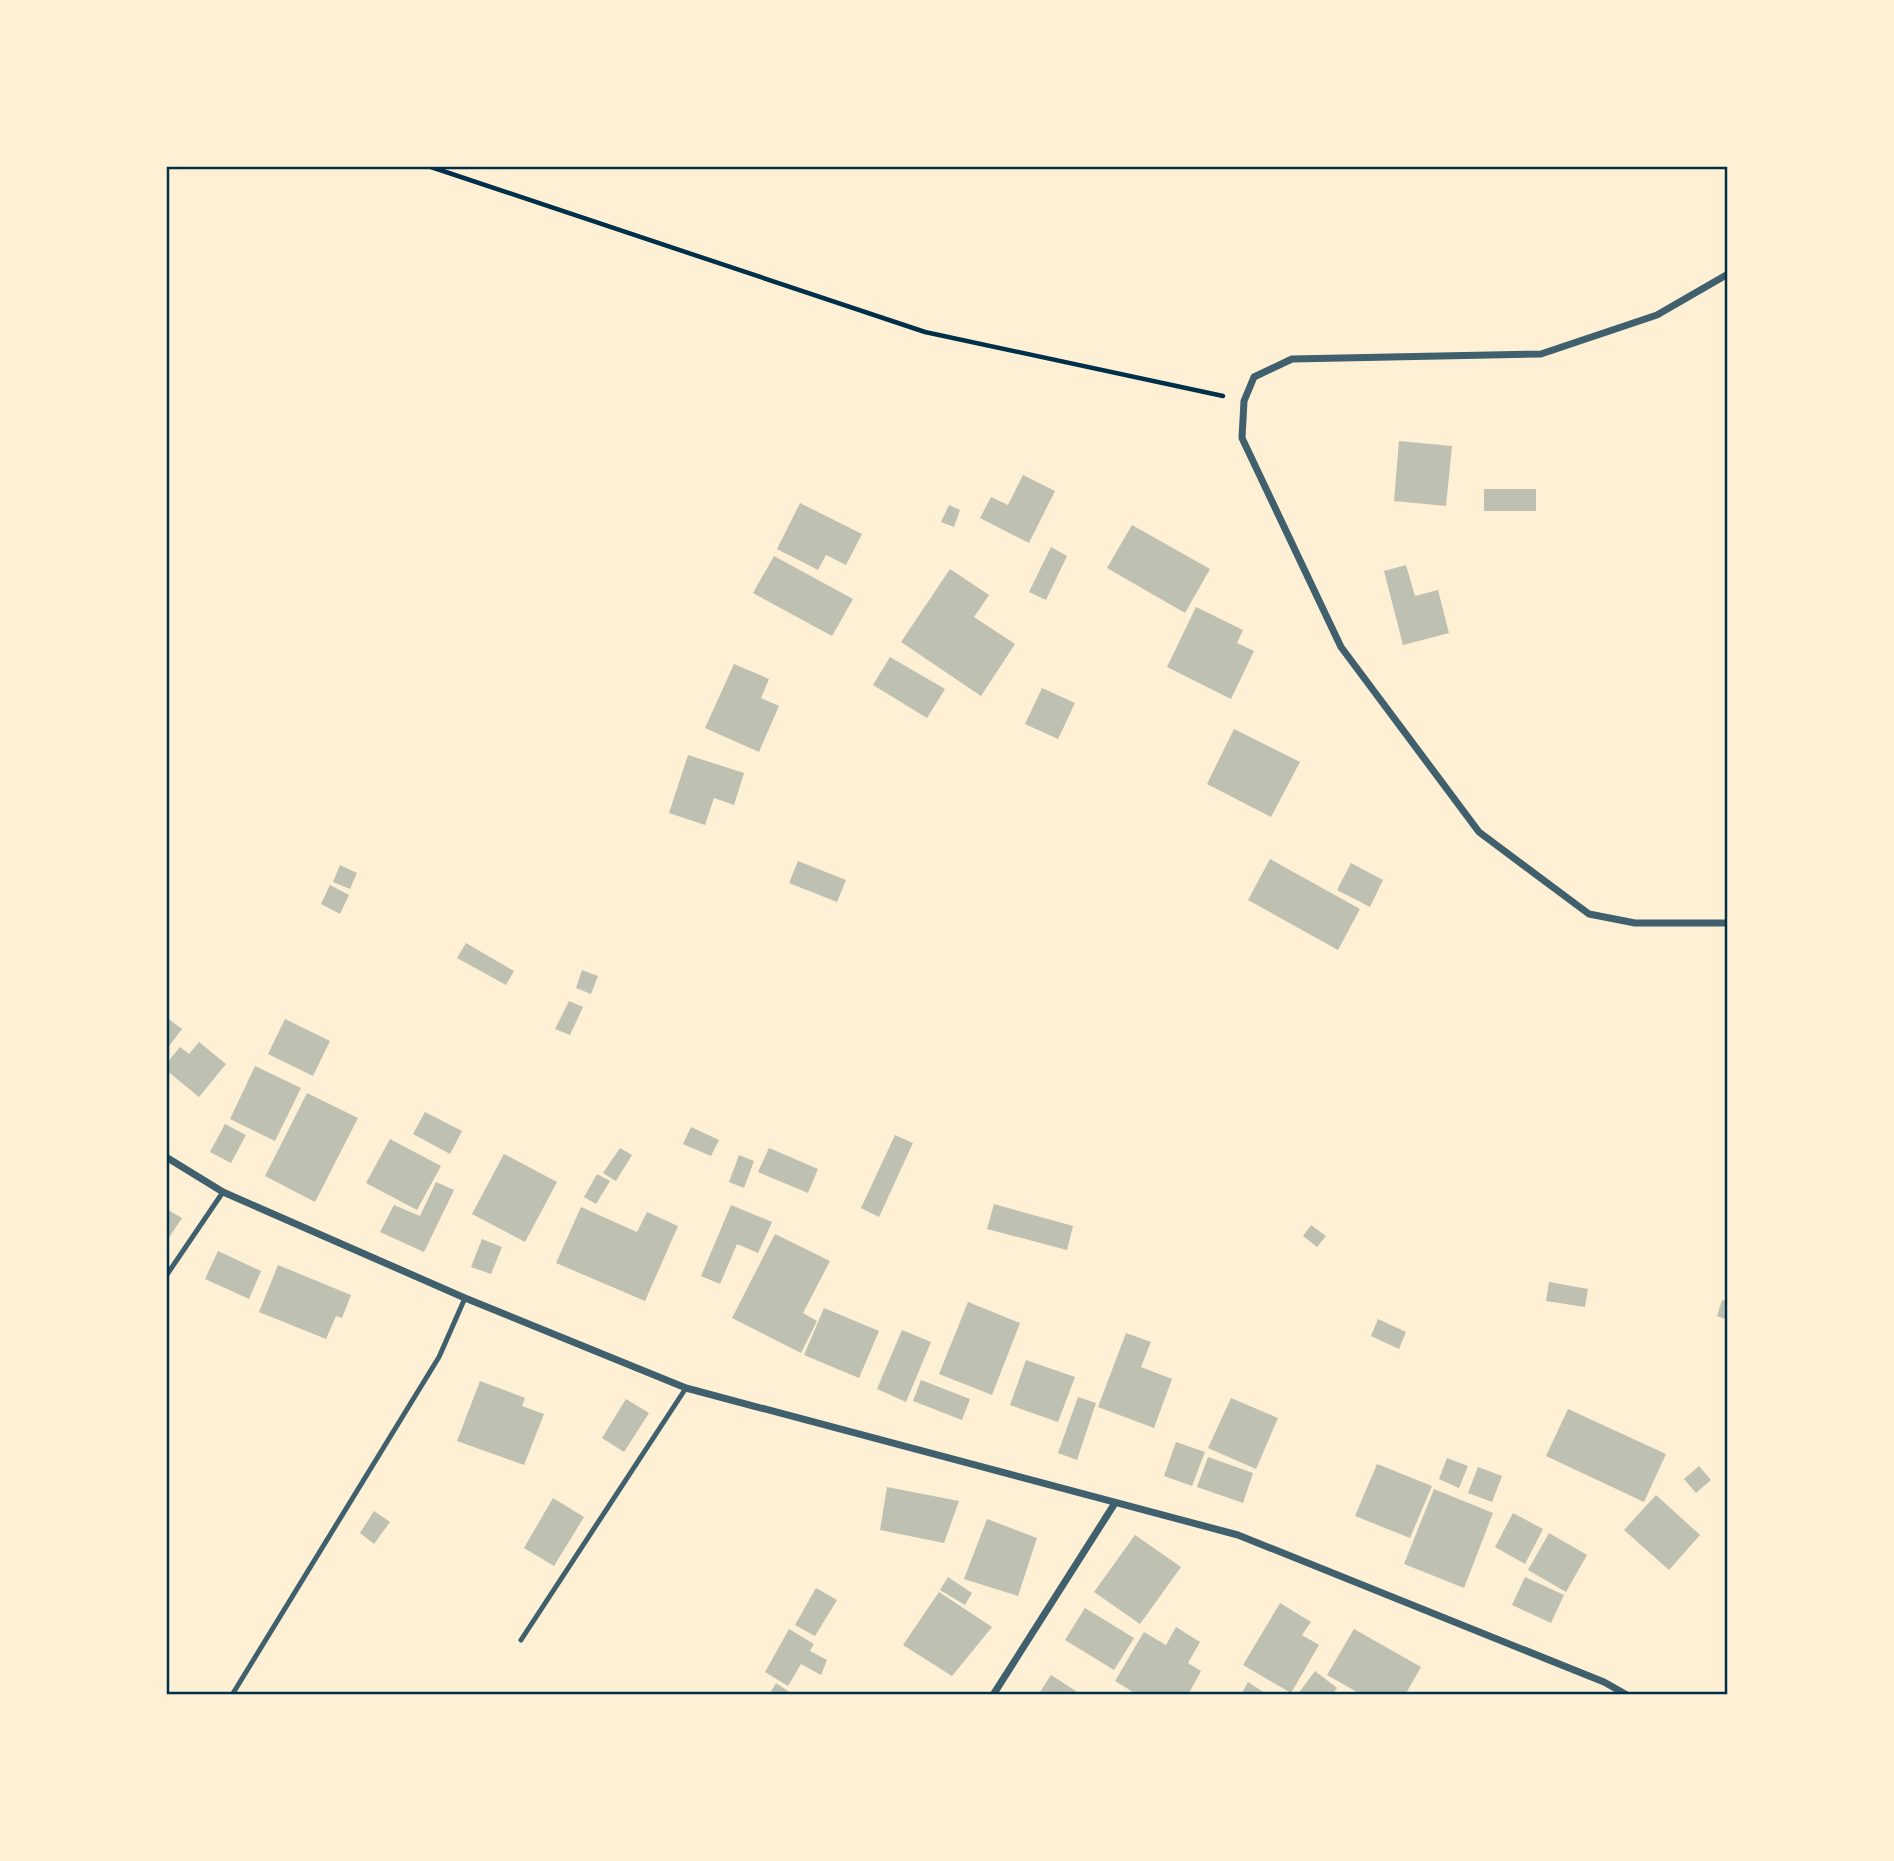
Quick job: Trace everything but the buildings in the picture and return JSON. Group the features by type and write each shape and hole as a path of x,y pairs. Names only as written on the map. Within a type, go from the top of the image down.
{"street":[{"path":"1728,274 1657,315 1541,354 1292,359 1254,377 1244,401 1242,438 1340,647 1479,832 1588,914 1635,923 1728,923"},
{"path":"166,1157 223,1192 465,1298 686,1388 1238,1535 1604,1682 1628,1695"},
{"path":"993,1695 1115,1503"}],"lane":[{"path":"166,1276 223,1192"},
{"path":"232,1695 439,1357 465,1298"},
{"path":"521,1640 686,1388"}],"path":[{"path":"428,166 925,332 1244,401"}]}
